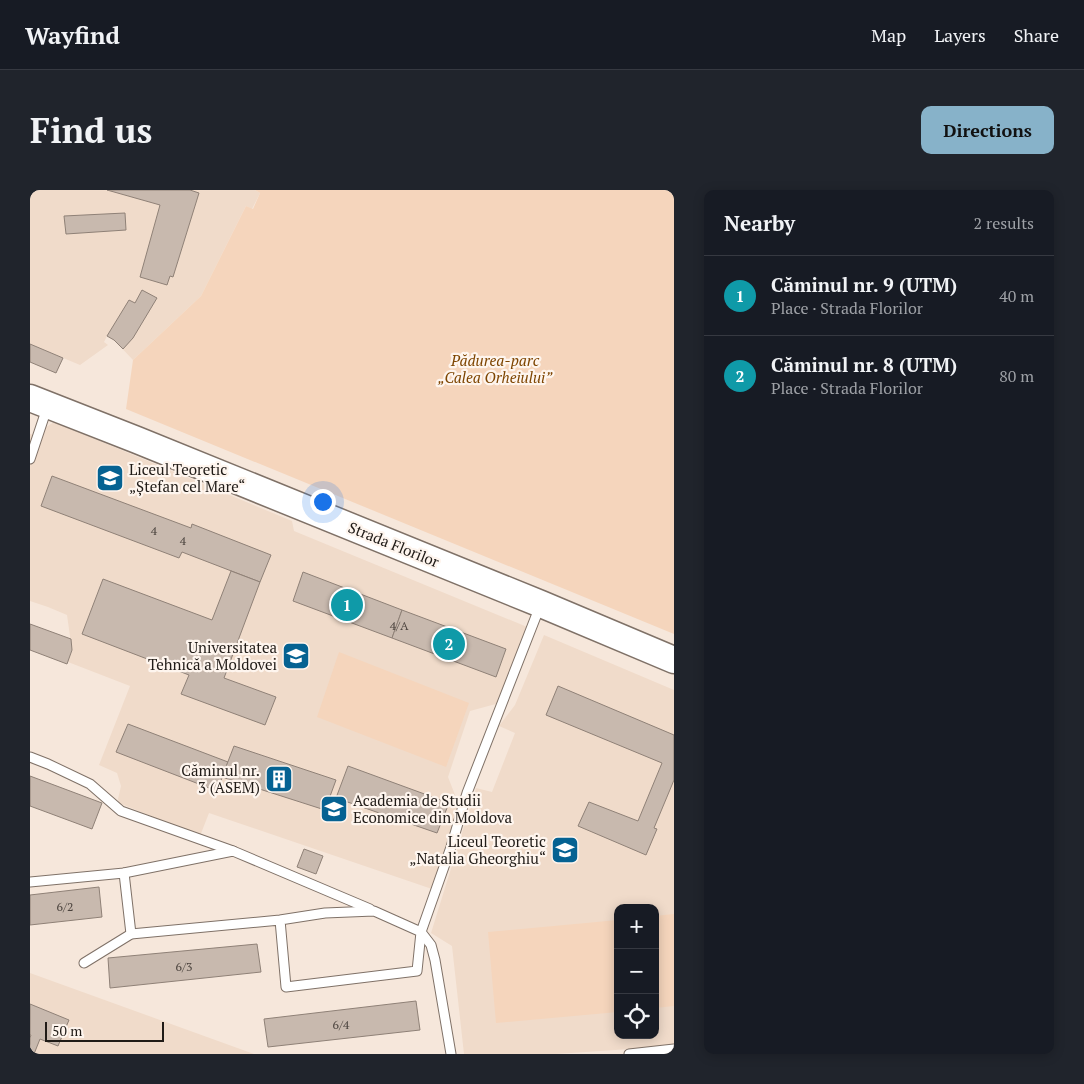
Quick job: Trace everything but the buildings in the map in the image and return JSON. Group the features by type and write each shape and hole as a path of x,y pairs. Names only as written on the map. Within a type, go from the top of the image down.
{"main road":[{"name":"Strada Florilor","path":"39,402 541,604 674,660"}],"lane":[{"path":"30,459 39,402"},
{"path":"280,920 286,987 417,971 421,932 451,847 467,793 541,604"},
{"path":"30,757 90,784 122,811 233,851 421,932 431,945 435,960 451,1054"},
{"path":"30,882 124,873 233,851"},
{"path":"124,873 131,934"},
{"path":"84,963 131,934 280,920 326,913 374,911"},
{"path":"629,1054 674,1049"}],"shaded area":[{"path":"30,190 255,190 260,193 252,209 246,206 201,296 133,360 114,340 107,336 104,342 108,345 80,365 30,344"},
{"path":"54,422 292,521 294,531 532,629 503,702 470,711 448,777 459,805 432,889 209,813 200,836 119,803 121,786 117,773 99,765 130,686 68,662 72,650 67,615 30,601 30,434 34,435"},
{"name":"Liceul Teoretic „Natalia Gheorghiu“","path":"544,635 674,690 674,1046 556,1054 464,1054 452,946 431,933 476,788 492,792 515,733 499,726 515,705"},
{"path":"30,973 254,1054 30,1054"}],"green space":[{"name":"Pădurea-parc „Calea Orheiului”","path":"255,190 674,190 674,634 126,409 133,360 201,296 246,206 253,209 260,193"},
{"path":"339,652 469,703 446,767 317,717"},
{"path":"674,914 674,1006 659,1008 659,949 659,916"},
{"path":"614,920 614,1012 496,1023 488,932"}],"place":[{"name":"Liceul Teoretic „Ștefan cel Mare“","path":"110,478"},
{"name":"Căminul nr. 9 (UTM)","path":"347,605"},
{"name":"Căminul nr. 8 (UTM)","path":"449,644"},
{"name":"Universitatea Tehnică a Moldovei","path":"296,656"},
{"name":"Căminul nr. 3 (ASEM)","path":"279,779"},
{"name":"Academia de Studii Economice din Moldova","path":"334,809"},
{"name":"Liceul Teoretic „Natalia Gheorghiu“","path":"565,850"}]}
